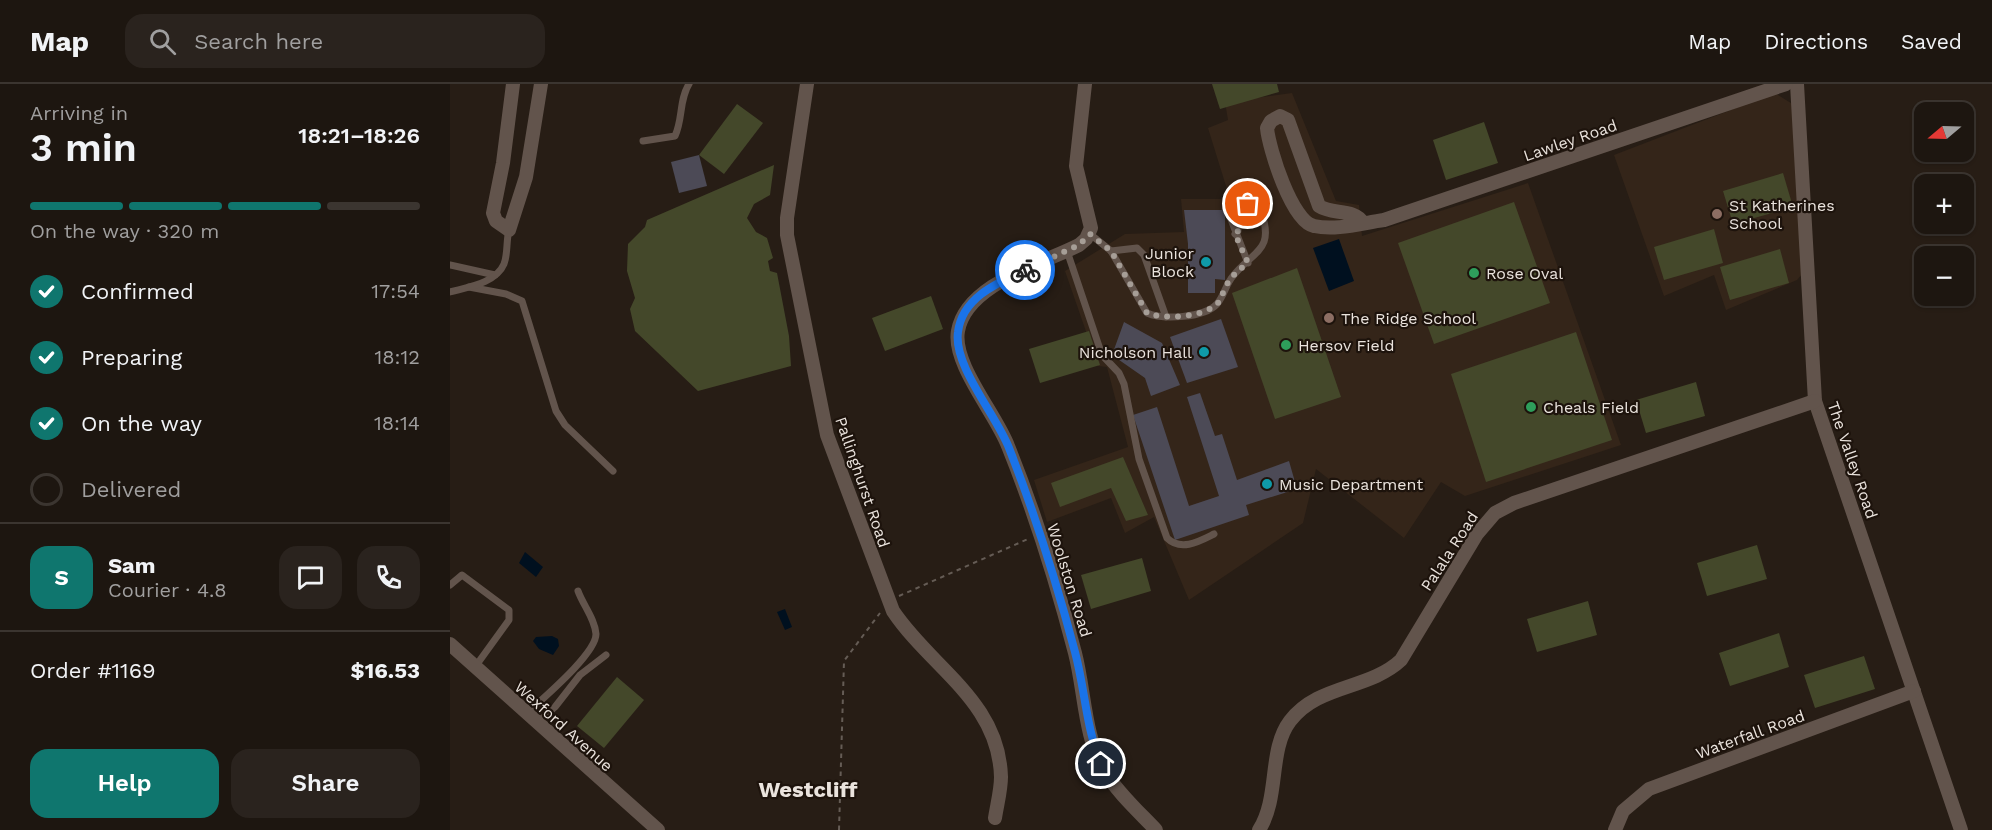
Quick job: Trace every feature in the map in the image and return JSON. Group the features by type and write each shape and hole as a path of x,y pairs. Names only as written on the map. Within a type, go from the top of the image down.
{"street":[{"path":"513,84 503,163 493,213 496,221 509,230 526,177 541,84"},
{"name":"Pallinghurst Road","path":"807,84 787,218 787,243 827,435 889,600 903,625 962,685 986,718 994,740 1001,777 995,818"},
{"path":"1085,84 1076,166 1090,222 1090,234"},
{"name":"Lawley Road","path":"1363,223 1354,215 1325,210 1319,206 1288,120 1280,117 1271,121 1267,132 1286,191 1301,218 1317,227 1363,223 1384,220 1786,84"},
{"name":"The Valley Road","path":"1797,84 1815,401 1961,830"},
{"name":"Woolston Road","path":"1090,234 1079,245 986,290 968,309 958,331 957,341 962,358 1003,434 1039,534 1075,651 1084,706 1098,757 1110,780 1156,830"},
{"name":"Palala Road","path":"1259,830 1271,803 1281,737 1290,720 1304,705 1315,699 1381,673 1401,660 1477,534 1495,513 1514,503 1815,401"},
{"name":"Wexford Avenue","path":"450,644 658,830"},
{"name":"Waterfall Road","path":"1615,830 1623,811 1648,789 1914,691"}],"lane":[{"path":"643,141 675,136 682,118 682,95 689,84"},
{"path":"1235,234 1238,231 1239,213 1248,204"},
{"path":"1090,234 1111,251 1147,313 1178,318 1214,307 1233,275 1248,263 1267,234 1262,211"},
{"path":"1230,217 1248,263"},
{"path":"450,292 469,287 495,275 504,263 509,230"},
{"path":"1111,251 1137,248 1144,255 1166,317"},
{"path":"1067,251 1102,356 1119,373 1124,384 1139,459 1167,538 1174,544 1188,545 1214,534"},
{"path":"450,265 495,275"},
{"path":"469,287 506,294 522,301 556,411 565,425 613,471"},
{"path":"450,585 462,575 509,610 509,620 475,667"},
{"path":"526,714 563,680 595,642 595,628 578,591"},
{"path":"537,723 555,707 580,675 606,655"}],"path":[{"path":"838,830 844,661 889,600 1039,534"}],"shaded area":[{"name":"The Ridge School","path":"1292,93 1336,201 1359,205 1362,236 1528,183 1621,445 1465,496 1441,482 1404,538 1316,469 1303,523 1189,600 1154,517 1125,533 1111,498 1047,522 1034,480 1128,447 1107,367 1098,366 1065,271 1125,234 1184,232 1181,199 1230,199 1208,128 1228,120 1225,102"},
{"name":"St Katherines School","path":"1775,93 1794,105 1803,273 1797,280 1726,310 1714,275 1664,296 1614,155"}],"green space":[{"path":"1212,84 1277,84 1279,92 1220,109"},
{"path":"737,104 763,123 724,174 699,155"},
{"path":"1484,122 1498,163 1446,180 1433,140"},
{"path":"774,165 770,195 754,204 747,218 756,232 767,238 773,258 768,261 770,271 777,273 789,336 791,366 698,391 635,331 630,309 635,298 627,271 628,244 645,227 647,220"},
{"path":"1783,173 1793,207 1733,224 1723,191"},
{"name":"Rose Oval","path":"1514,202 1550,303 1434,344 1398,243"},
{"path":"1714,229 1723,263 1664,280 1654,247"},
{"path":"1780,249 1789,283 1730,300 1720,267"},
{"name":"Hersov Field","path":"1297,268 1341,397 1275,419 1232,293"},
{"path":"931,296 943,329 885,351 872,318"},
{"path":"1089,331 1100,365 1040,383 1029,349"},
{"name":"Cheals Field","path":"1576,332 1612,440 1486,482 1451,374"},
{"path":"1696,382 1705,416 1646,433 1636,400"},
{"path":"1123,457 1148,515 1126,521 1111,488 1060,507 1051,483"},
{"path":"1757,545 1767,579 1707,596 1697,563"},
{"path":"1142,558 1151,591 1091,609 1081,575"},
{"path":"1588,601 1597,635 1537,652 1527,619"},
{"path":"1779,633 1789,667 1730,686 1719,653"},
{"path":"1864,656 1875,689 1815,708 1804,675"},
{"path":"617,677 644,700 604,748 577,726"}],"water":[{"path":"1339,239 1354,281 1329,291 1313,248"},
{"path":"525,552 543,567 536,577 519,563"},
{"path":"785,609 792,627 785,630 777,612"},
{"path":"552,636 558,639 559,646 553,655 539,649 533,641 536,637"}],"building":[{"path":"699,155 707,186 679,193 671,162"},
{"name":"Junior Block","path":"1184,210 1225,210 1225,280 1215,279 1215,293 1188,293 1188,244"},
{"name":"Nicholson Hall","path":"1221,319 1238,367 1187,383 1170,337"},
{"path":"1124,322 1162,343 1180,385 1151,396 1145,378 1112,355"},
{"path":"1200,393 1215,436 1222,434 1237,480 1289,461 1297,489 1246,505 1249,515 1175,540 1133,415 1157,407 1189,506 1219,496 1187,397"}],"way so far":[{"path":"1025,270 1079,245 1090,234 1111,251 1147,313 1155,317 1178,318 1209,309 1219,302 1233,275 1248,263 1235,234 1238,231 1239,213 1248,204"}],"place":[{"name":"St Katherines School","path":"1717,214"},
{"name":"Junior Block","path":"1206,262"},
{"name":"Rose Oval","path":"1474,273"},
{"name":"The Ridge School","path":"1329,318"},
{"name":"Hersov Field","path":"1286,345"},
{"name":"Nicholson Hall","path":"1204,352"},
{"name":"Cheals Field","path":"1531,407"},
{"name":"Music Department","path":"1267,484"}],"district":[{"name":"Westcliff","path":"808,789"}],"route":[{"path":"1025,270 997,283 975,300 960,321 957,341 966,368 992,412 1018,472 1075,651 1084,706 1101,764"}]}
